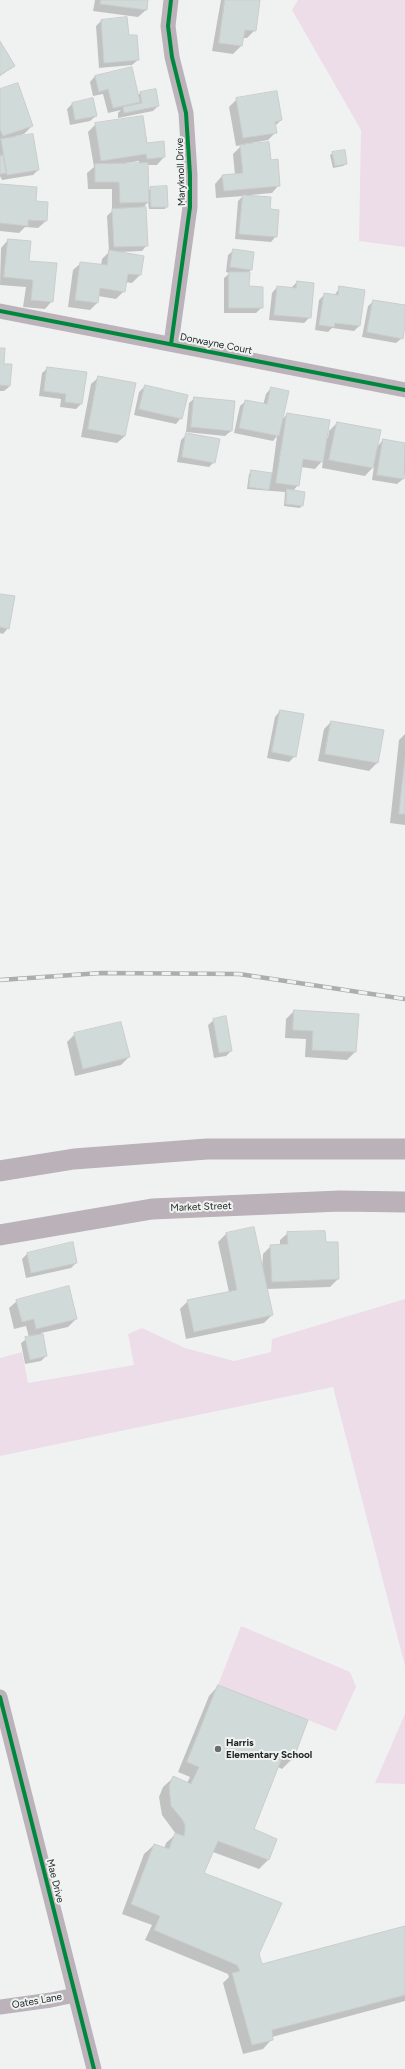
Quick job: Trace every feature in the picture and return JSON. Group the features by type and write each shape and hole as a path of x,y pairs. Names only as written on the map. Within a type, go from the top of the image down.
{"main road":[{"path":"0,1171 74,1159 207,1149 405,1149"},
{"name":"Market Street","path":"0,1235 152,1209 340,1201 405,1202"}],"street":[{"name":"Maryknoll Drive","path":"171,0 168,26 172,57 186,113 190,175 190,207 171,344"},
{"name":"Dorwayne Court","path":"0,311 405,390"},
{"name":"Mae Drive","path":"0,1696 94,2069"},
{"name":"Oates Lane","path":"0,2007 75,1995"}],"shaded area":[{"path":"298,0 405,0 405,247 359,241 361,130 292,10"},
{"path":"405,1299 405,1666 333,1387 0,1456 0,1358 22,1352 28,1383 134,1365 128,1334 142,1328 185,1348 234,1361 271,1352 272,1339"},
{"path":"241,1626 350,1672 356,1687 336,1731 218,1685"},
{"path":"405,1714 405,1784 375,1783"}],"building":[{"path":"101,0 148,0 147,10 100,4"},
{"path":"225,0 260,0 256,31 245,30 242,46 219,43"},
{"path":"127,17 129,35 137,35 139,60 104,63 101,20"},
{"path":"0,41 15,66 0,75"},
{"path":"132,67 140,102 113,108 108,89 99,92 95,76"},
{"path":"18,83 33,126 3,136 0,129 0,89"},
{"path":"156,89 159,106 124,113 123,107 142,103 140,92"},
{"path":"277,91 282,120 275,122 277,133 243,138 236,98"},
{"path":"93,98 97,116 75,120 72,103"},
{"path":"143,116 147,143 164,141 165,157 147,159 146,154 101,161 95,123"},
{"path":"33,134 39,170 7,175 1,139"},
{"path":"269,142 271,160 278,159 280,186 224,191 222,175 243,173 240,145"},
{"path":"345,150 347,164 335,166 332,152"},
{"path":"3,155 6,173 0,174 0,156"},
{"path":"148,163 149,202 120,203 119,182 95,182 95,164"},
{"path":"0,184 37,187 36,201 48,202 47,221 28,220 28,226 0,223"},
{"path":"167,186 168,207 151,207 150,187"},
{"path":"243,195 271,197 270,209 279,210 277,237 239,234"},
{"path":"146,207 148,246 114,247 112,209"},
{"path":"8,239 31,241 29,261 57,263 53,302 31,300 33,280 4,277"},
{"path":"233,249 254,252 252,270 230,267"},
{"path":"109,250 144,256 141,275 128,274 125,292 100,288 98,303 75,300 80,262 107,265"},
{"path":"229,272 250,272 249,286 263,287 263,308 229,308"},
{"path":"297,281 314,283 311,318 274,315 277,286 296,288"},
{"path":"339,286 365,290 360,326 335,323 334,327 319,325 324,293 338,295"},
{"path":"373,300 405,305 403,339 367,332"},
{"path":"0,348 5,348 4,364 12,364 10,386 0,385"},
{"path":"47,367 87,372 82,404 65,402 66,394 44,391"},
{"path":"98,376 136,383 125,436 88,429"},
{"path":"145,385 188,395 182,419 139,409"},
{"path":"271,387 289,391 279,436 239,428 245,400 267,404"},
{"path":"194,397 235,401 232,431 191,427"},
{"path":"287,413 330,420 323,462 303,459 299,486 276,483"},
{"path":"337,422 381,430 373,468 329,460"},
{"path":"186,433 220,439 215,463 182,457"},
{"path":"383,439 405,443 404,479 377,475"},
{"path":"251,470 272,473 269,490 249,487"},
{"path":"287,489 305,492 303,506 286,504"},
{"path":"0,594 15,596 9,629 0,627"},
{"path":"280,710 304,714 296,757 272,752"},
{"path":"331,721 384,730 378,763 325,754"},
{"path":"405,759 405,814 399,814"},
{"path":"294,1010 359,1014 356,1052 312,1050 313,1031 293,1030"},
{"path":"226,1016 232,1051 219,1053 213,1019"},
{"path":"121,1022 130,1057 83,1069 74,1033"},
{"path":"254,1227 273,1315 194,1332 187,1300 237,1290 226,1233"},
{"path":"325,1231 326,1242 338,1242 339,1279 272,1282 270,1245 288,1244 287,1232"},
{"path":"73,1242 77,1263 31,1273 27,1253"},
{"path":"69,1286 77,1319 36,1329 34,1319 22,1322 16,1300"},
{"path":"43,1334 47,1356 30,1360 25,1337"},
{"path":"218,1685 308,1720 293,1760 283,1755 254,1829 277,1839 269,1860 218,1841 204,1873 282,1903 259,1954 262,1964 405,1926 405,1995 272,2030 273,2040 252,2045 232,1973 240,1971 237,1965 154,1930 160,1916 131,1904 154,1844 169,1849 175,1833 184,1836 185,1825 171,1806 169,1786 173,1776 191,1784 199,1767 187,1762"}],"railway":[{"path":"0,980 101,973 239,974 405,999"}],"cycle path":[{"path":"171,0 168,26 172,57 186,113 190,175 190,207 171,344"},
{"path":"0,311 405,390"},
{"path":"0,1697 94,2069"}],"place":[{"name":"Harris Elementary School","path":"218,1749"}]}
